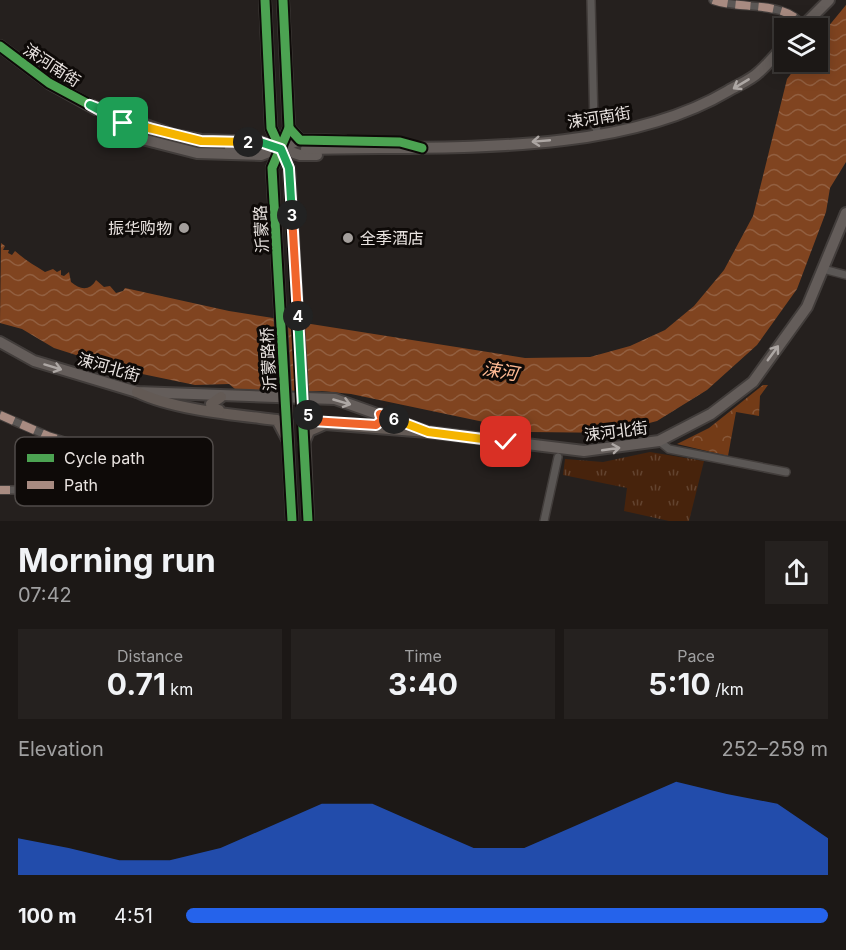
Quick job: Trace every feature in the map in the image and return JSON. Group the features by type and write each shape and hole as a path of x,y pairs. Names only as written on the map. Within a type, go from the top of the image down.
{"main road":[{"name":"沂蒙路","path":"265,0 271,128 289,168 297,307"},
{"name":"沂蒙路","path":"280,309 272,168 289,128 283,0"},
{"path":"811,18 830,0"},
{"name":"涑河南街","path":"0,46 49,83 142,132 175,142 258,149"},
{"name":"涑河南街","path":"303,144 396,149 484,146 599,135 645,125 703,106 758,74 774,57"},
{"path":"258,149 271,128"},
{"path":"289,128 303,144"},
{"path":"258,149 281,149 303,144 400,142 422,148"},
{"path":"281,149 300,155 401,155 422,148"},
{"path":"258,149 272,168"},
{"name":"涑河北街","path":"0,342 34,361 137,392 221,397 335,399 428,432 584,452 659,441 711,414 753,382 807,307 846,213"},
{"name":"沂蒙路桥","path":"297,307 303,407"},
{"name":"沂蒙路桥","path":"280,309 286,408"},
{"path":"137,392 150,399 226,414 277,420 287,439"},
{"path":"221,397 211,404 212,408 271,416 286,408 292,521"},
{"path":"303,407 312,421 376,425 382,420 380,414"},
{"path":"303,407 308,521"},
{"path":"304,443 309,431 325,424 428,432"}],"street":[{"path":"591,0 594,124 599,135"},
{"path":"713,0 776,6 798,18"},
{"path":"823,269 846,274"},
{"path":"0,415 52,437"},
{"path":"659,441 669,449 786,472"},
{"path":"544,521 558,457"}],"green space":[{"path":"763,385 768,385 760,396 759,416 736,412 728,456 677,444 709,428"},
{"path":"650,452 704,461 689,521 669,521 624,511 627,488 563,475 565,459 603,462"}],"water":[{"name":"涑河","path":"846,5 846,162 830,188 826,212 797,289 757,345 707,390 657,421 634,427 625,423 618,433 531,432 351,394 322,391 241,394 229,384 195,385 123,370 54,348 22,329 0,323 1,243 5,246 3,250 9,250 8,253 12,255 15,251 45,272 53,269 57,272 61,270 61,275 64,276 69,272 71,282 81,288 88,288 96,280 104,287 110,286 116,293 125,288 229,311 525,358 590,357 630,346 665,330 694,306 724,270 753,216 787,79 792,72 828,72 828,27"}],"marked path":[{"path":"713,0 774,9 786,12 795,18"},
{"path":"0,415 51,437"},
{"path":"0,490 15,490"}],"cycle path":[{"path":"265,0 271,128 289,168 308,521"},
{"path":"283,0 289,128 272,168 292,521"},
{"path":"0,46 49,83 90,105"},
{"path":"289,128 300,140 400,142 422,148"}],"place":[{"name":"振华购物","path":"184,228"},
{"name":"全季酒店","path":"348,238"}],"route":[{"path":"123,123 90,105 144,127 174,135 201,141 260,142 281,149 289,168 303,407 312,421 376,425 382,420 380,414 428,432 506,442"}]}
